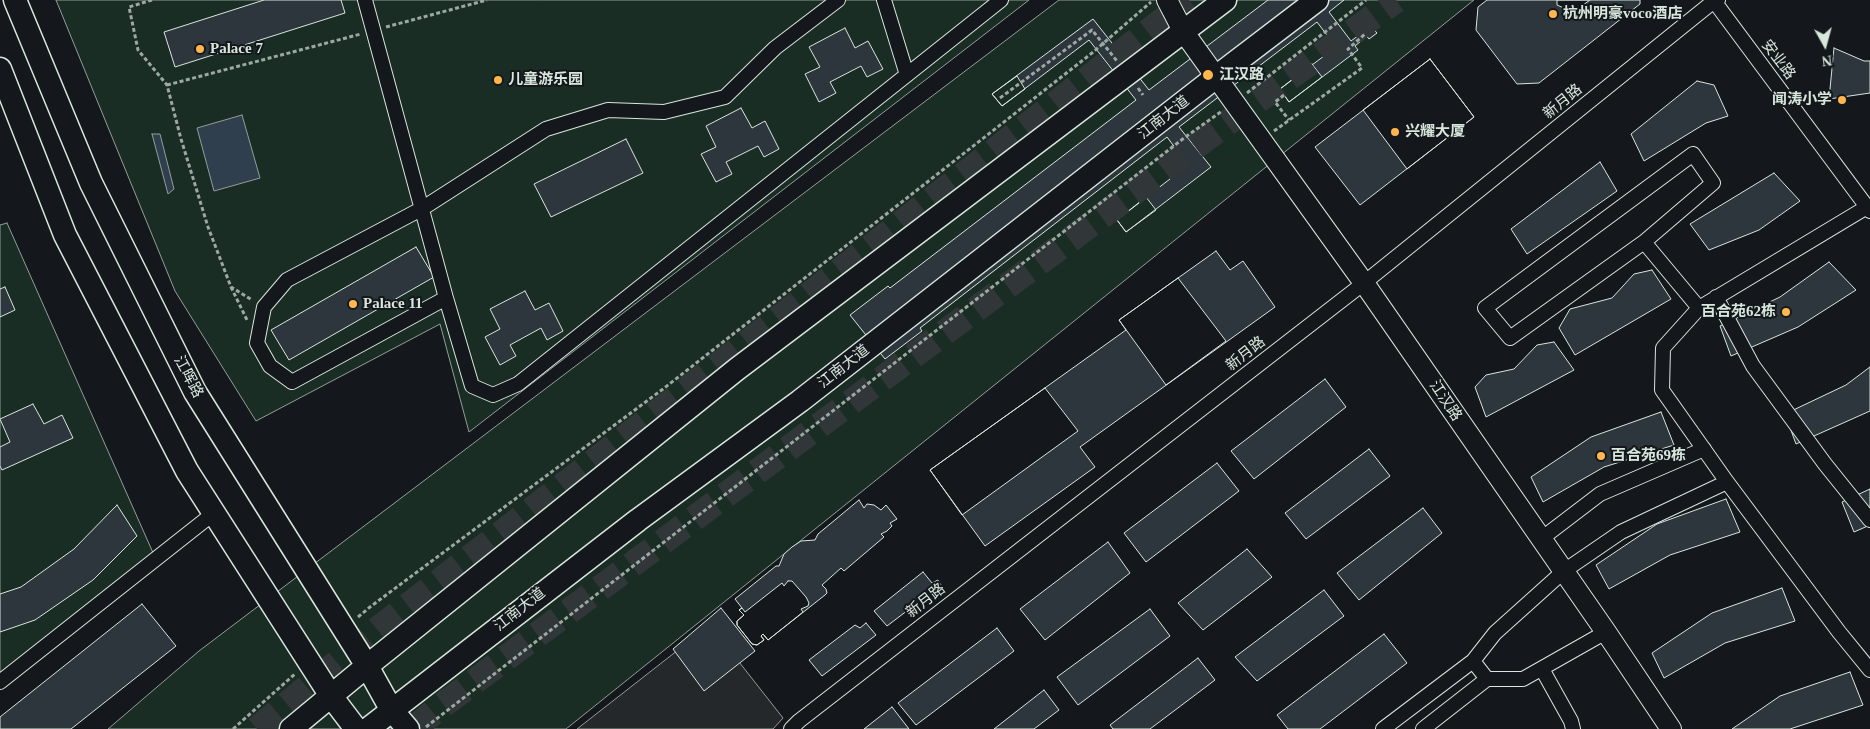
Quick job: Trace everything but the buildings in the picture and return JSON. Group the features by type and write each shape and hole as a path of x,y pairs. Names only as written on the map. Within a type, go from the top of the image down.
{"main road":[{"name":"江晖路","path":"15,0 90,183 195,392 367,666 391,709 408,729"},
{"path":"291,729 737,369 1225,0"},
{"name":"江南大道","path":"368,729 391,709 638,520 800,401 1317,0"},
{"path":"0,69 66,235 187,471 308,662 356,729"}],"street":[{"path":"366,0 446,298 472,386 493,395 518,384 1001,0"},
{"path":"446,298 292,382 270,366 258,343 264,307 287,280 423,208 546,129 608,110 664,112 725,97 775,48 838,0"},
{"path":"884,0 907,75"},
{"name":"江汉路","path":"1167,0 1183,31 1364,283 1671,729"},
{"name":"安业路","path":"1716,1 1869,209"},
{"name":"新月路","path":"791,729 799,720 1364,283 1716,1"},
{"path":"1693,154 1713,183 1644,242 1510,338 1485,308 1693,154"},
{"path":"1869,209 1699,308 1663,348 1662,390 1727,482 1839,632 1870,670"},
{"path":"1644,242 1699,308"},
{"path":"1716,297 1753,366 1825,464 1870,520"},
{"path":"1541,538 1600,494 1704,449"},
{"path":"1383,729 1473,661 1495,634 1564,571 1621,532 1727,482"},
{"path":"0,682 214,513"},
{"path":"1423,729 1487,679 1523,679 1606,632"},
{"path":"1473,661 1487,679"},
{"path":"1542,669 1571,721 1573,729"}],"path":[{"path":"152,0 129,7 138,50 167,85 181,139 208,227 231,287 258,343"},
{"path":"167,85 487,0"},
{"path":"344,630 370,606 663,389 1092,53 1153,0"},
{"path":"424,729 1184,138 1234,102 1366,0"},
{"path":"1000,98 1092,30 1120,66"},
{"path":"1261,140 1362,68 1348,49 1365,34"},
{"path":"1132,81 1143,95"},
{"path":"1284,95 1275,102 1289,120"},
{"path":"231,287 264,307"},
{"path":"233,729 308,662"}],"green space":[{"path":"56,0 1029,0 469,432 440,324 256,421 175,291"},
{"path":"1059,0 1474,0 566,729 108,729 199,651"},
{"path":"7,223 154,555 0,676 0,225"}],"shaded area":[{"path":"710,625 783,718 773,729 577,729"}],"water":[{"path":"242,115 260,178 214,191 197,128"},
{"path":"152,134 160,134 174,189 168,194"}],"tunnel":[{"path":"257,729 378,629 1189,0"},
{"path":"413,729 440,707 1227,123 1396,0"}],"place":[{"name":"杭州明豪voco酒店","path":"1553,14"},
{"name":"Palace 7","path":"200,49"},
{"name":"江汉路","path":"1208,75"},
{"name":"儿童游乐园","path":"498,80"},
{"name":"闻涛小学","path":"1842,100"},
{"name":"兴耀大厦","path":"1395,132"},
{"name":"Palace 11","path":"353,304"},
{"name":"百合苑62栋","path":"1786,312"},
{"name":"百合苑69栋","path":"1601,456"}]}
